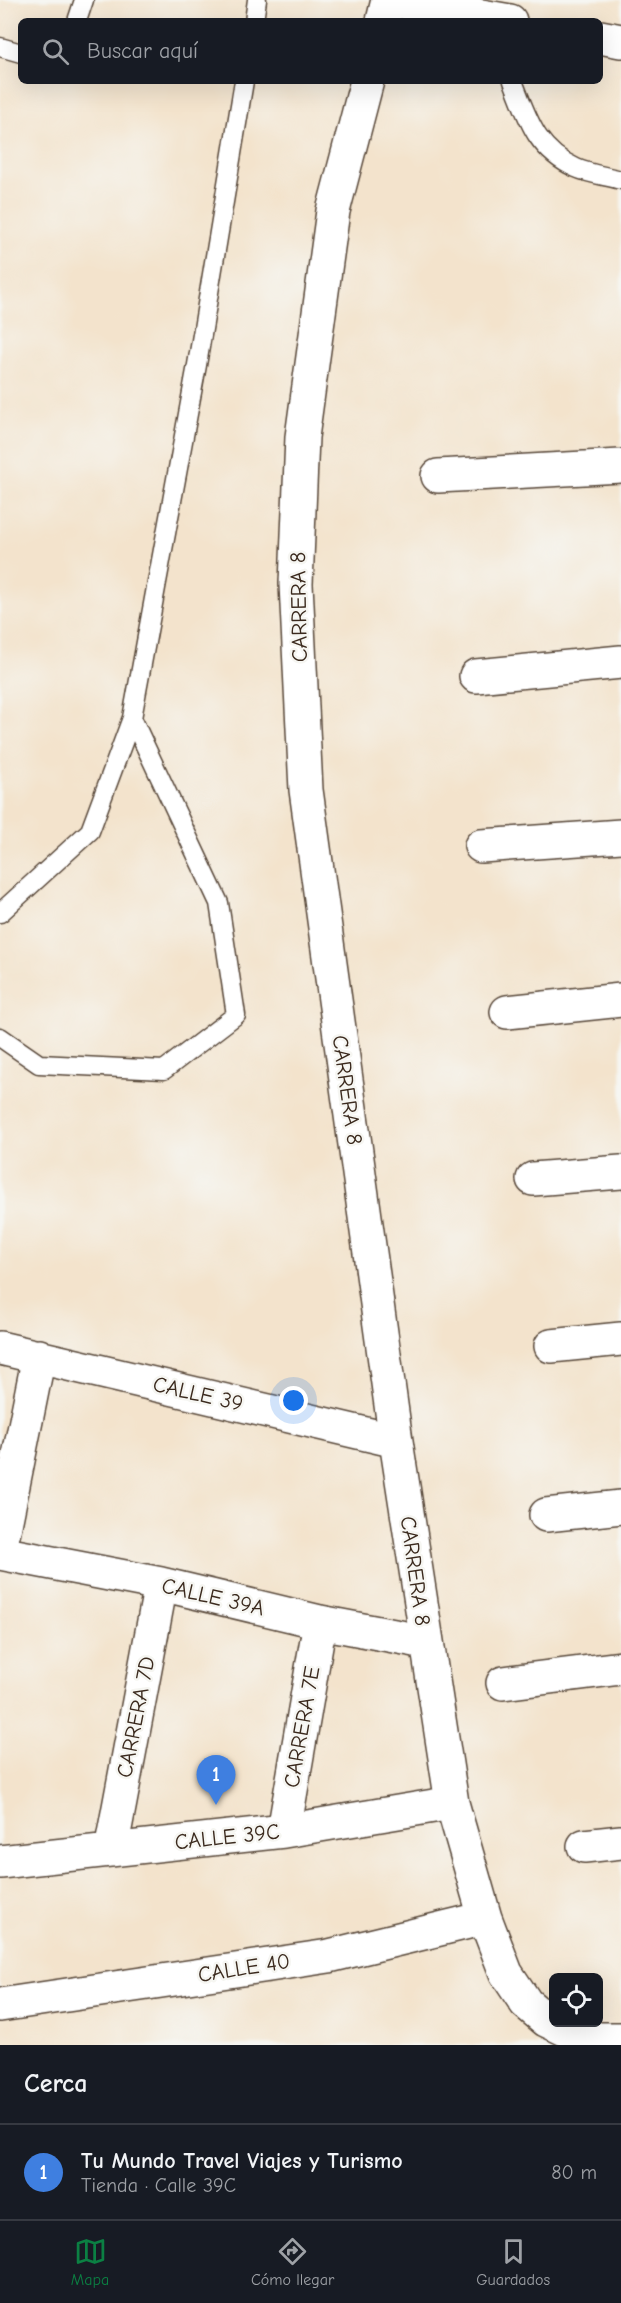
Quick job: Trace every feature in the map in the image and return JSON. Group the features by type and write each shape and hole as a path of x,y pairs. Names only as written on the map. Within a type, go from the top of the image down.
{"street":[{"path":"384,18 389,0 485,18"},
{"path":"603,38 621,41"},
{"name":"CARRERA 8","path":"366,84 333,211 302,437 296,584 306,790 396,1441 452,1803 485,1918 506,1973 526,2003 546,2020 571,2032 610,2039"},
{"path":"438,476 621,466"},
{"path":"476,676 621,662"},
{"path":"481,846 621,836"},
{"path":"507,1012 621,1000"},
{"path":"533,1179 621,1172"},
{"path":"551,1346 621,1339"},
{"name":"CALLE 39","path":"0,1348 396,1441"},
{"path":"0,1551 39,1356"},
{"path":"546,1515 621,1507"},
{"name":"CALLE 39A","path":"0,1551 161,1584 320,1623 426,1642"},
{"name":"CARRERA 7D","path":"111,1850 161,1584"},
{"name":"CARRERA 7E","path":"284,1832 320,1623"},
{"path":"503,1683 621,1668"},
{"name":"CALLE 39C","path":"0,1862 284,1832 452,1803"},
{"path":"584,1846 621,1842"},
{"name":"CALLE 40","path":"0,2005 329,1956 485,1918"}],"lane":[{"path":"78,18 84,0"},
{"path":"254,18 257,0"},
{"path":"0,47 18,51"},
{"path":"0,913 90,831 132,718 197,365 244,84"},
{"path":"514,84 530,125 551,154 578,169 621,180"},
{"path":"0,1037 39,1064 164,1070 236,1016 219,903 132,718"}],"place":[{"name":"Tu Mundo Travel Viajes y Turismo","path":"216,1805"}]}
